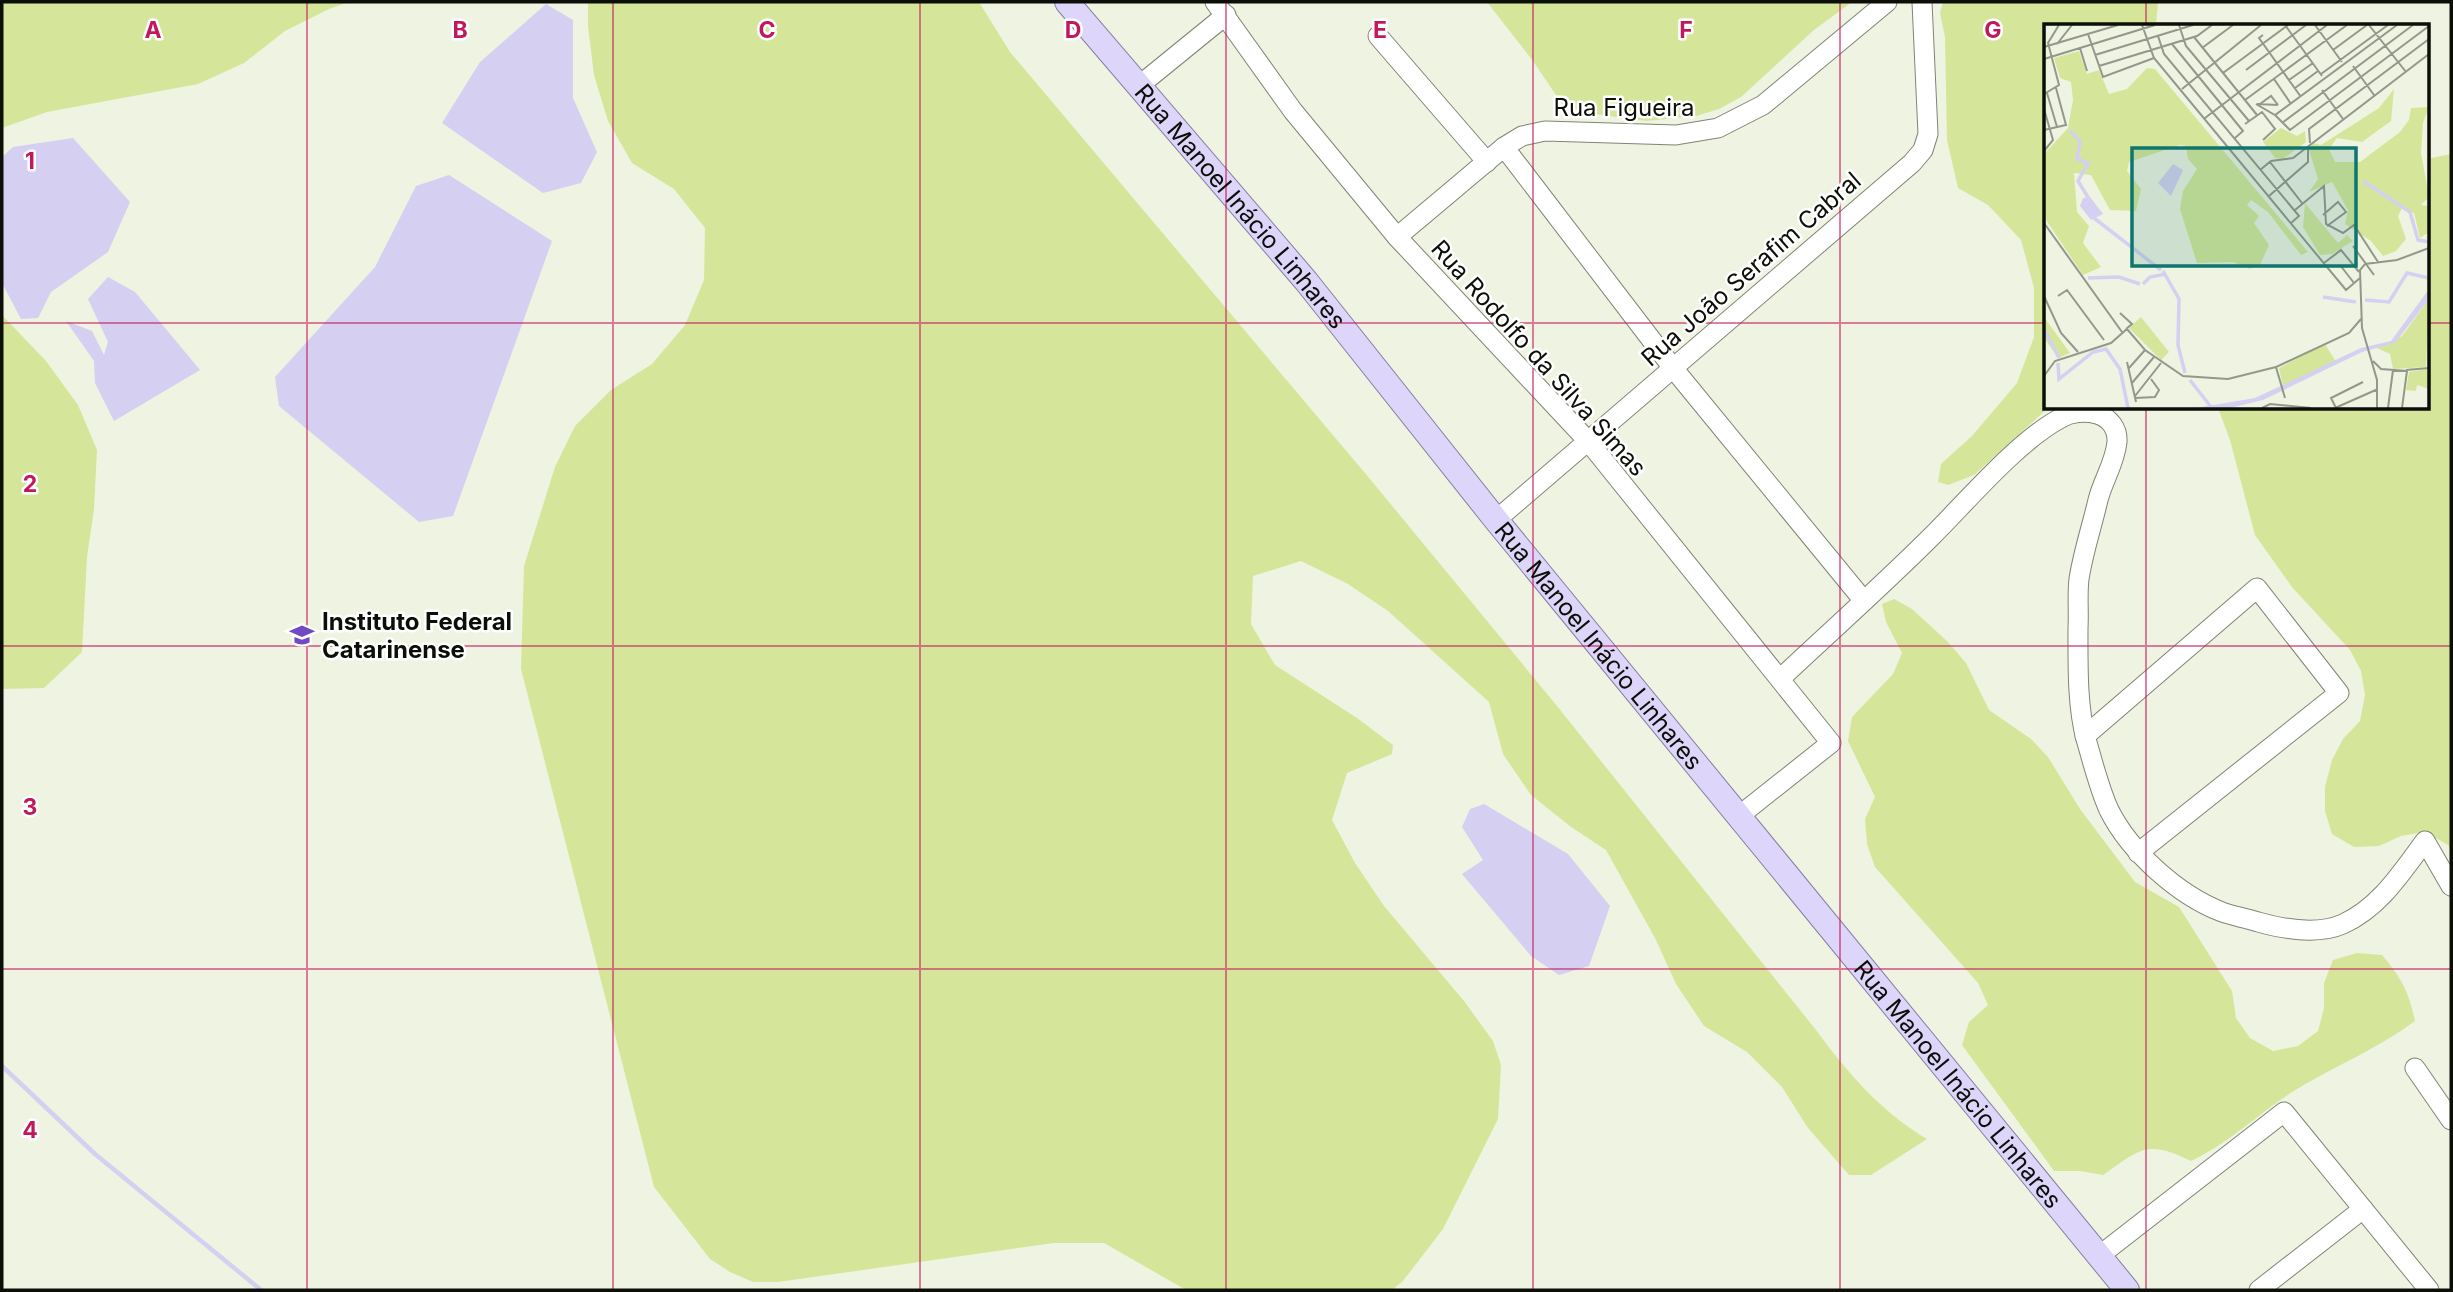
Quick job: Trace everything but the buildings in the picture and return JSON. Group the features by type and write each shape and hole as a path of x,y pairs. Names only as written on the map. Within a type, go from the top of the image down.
{"main road":[{"name":"Rua Manoel Inácio Linhares","path":"1067,2 1306,281 1496,520 2127,1290"}],"street":[{"name":"Rua Figueira","path":"1397,237 1504,147 1522,136 1545,131 1676,135 1718,128 1763,105 1887,2"},
{"name":"Rua João Serafim Cabral","path":"1496,520 1912,163 1923,150 1928,134 1922,2"},
{"path":"1140,85 1221,9"},
{"name":"Rua Rodolfo da Silva Simas","path":"1221,9 1293,111 1397,237 1588,441 1831,743 1739,816"},
{"path":"1378,36 1487,162"},
{"path":"1504,147 1673,368 1864,601"},
{"path":"1780,679 1911,557 2001,467 2048,426 2070,414 2083,412 2099,415 2116,429 2117,441 2109,473 2100,492 2079,578 2078,672 2085,736 2100,786 2122,833 2138,853 2167,879 2223,912 2268,925 2307,930 2340,925 2365,911 2384,895 2425,841 2451,886"},
{"path":"2085,736 2257,588 2339,693 2138,853"},
{"path":"2415,1068 2451,1120"},
{"path":"2099,1256 2284,1112 2429,1290"},
{"path":"2272,1287 2363,1209"}],"green space":[{"path":"2,2 349,2 285,31 244,63 198,84 47,112 2,128"},
{"path":"588,2 979,2 1010,52 1370,479 1557,706 1840,1061 1880,1104 1927,1139 1871,1175 1849,1175 1808,1128 1782,1087 1747,1052 1704,1026 1676,984 1655,938 1606,850 1571,827 1531,795 1503,754 1489,702 1388,611 1348,584 1301,561 1253,576 1251,624 1275,665 1357,718 1393,745 1392,754 1347,773 1332,820 1355,863 1384,906 1464,1001 1493,1041 1501,1065 1498,1119 1443,1229 1403,1281 1392,1290 1186,1290 1104,1243 1054,1243 778,1282 753,1282 710,1259 654,1187 521,669 524,566 555,467 575,426 611,390 652,364 685,325 704,280 705,228 674,189 632,163 608,121 594,75"},
{"path":"1487,2 1852,2 1814,30 1741,97 1719,109 1696,116 1646,121 1588,113 1562,104 1533,61"},
{"path":"1943,2 2158,2 2156,24 2044,24 2046,410 1974,475 1948,485 1938,482 1941,464 1972,436 2017,383 2034,337 2034,288 2021,240 1988,205 1958,188 1947,140 1945,37 1940,13"},
{"path":"2451,154 2451,850 2448,845 2425,832 2401,836 2379,846 2354,847 2332,834 2325,811 2325,787 2332,760 2343,739 2360,721 2365,695 2361,671 2350,650 2292,587 2255,535 2230,440 2219,410 2428,410 2428,159"},
{"path":"2,315 46,361 78,405 97,450 82,652 44,688 2,689"},
{"path":"1894,599 1912,609 1948,642 1966,663 1989,710 2031,739 2048,757 2080,809 2135,882 2179,907 2232,991 2236,1018 2250,1038 2273,1051 2298,1046 2318,1031 2324,1008 2324,983 2333,960 2357,953 2382,955 2403,985 2415,1021 2385,1041 2289,1094 2229,1138 2191,1161 2164,1150 2154,1149 2136,1153 2103,1175 2080,1171 2054,1171 1962,1045 1969,1022 1988,1005 1978,983 1875,867 1867,844 1865,819 1875,797 1848,741 1852,717 1893,674 1902,653 1886,622 1882,604"}],"shaded area":[{"path":"546,4 573,20 573,98 597,152 581,183 543,193 442,123 480,62"},
{"path":"73,138 130,202 108,252 51,292 38,318 21,319 2,283 2,157 13,147"},
{"path":"449,175 552,241 453,516 419,522 279,406 275,377 375,267 416,186"},
{"path":"108,277 135,292 200,370 114,421 95,383 94,361 66,321 92,331 104,355 108,342 88,299"},
{"path":"1484,804 1568,854 1610,906 1589,966 1559,975 1531,956 1462,874 1483,860 1462,827 1470,809"}],"waterway":[{"path":"2,1066 95,1154 261,1290"}],"place":[{"name":"Instituto Federal Catarinense","path":"302,635"}]}
